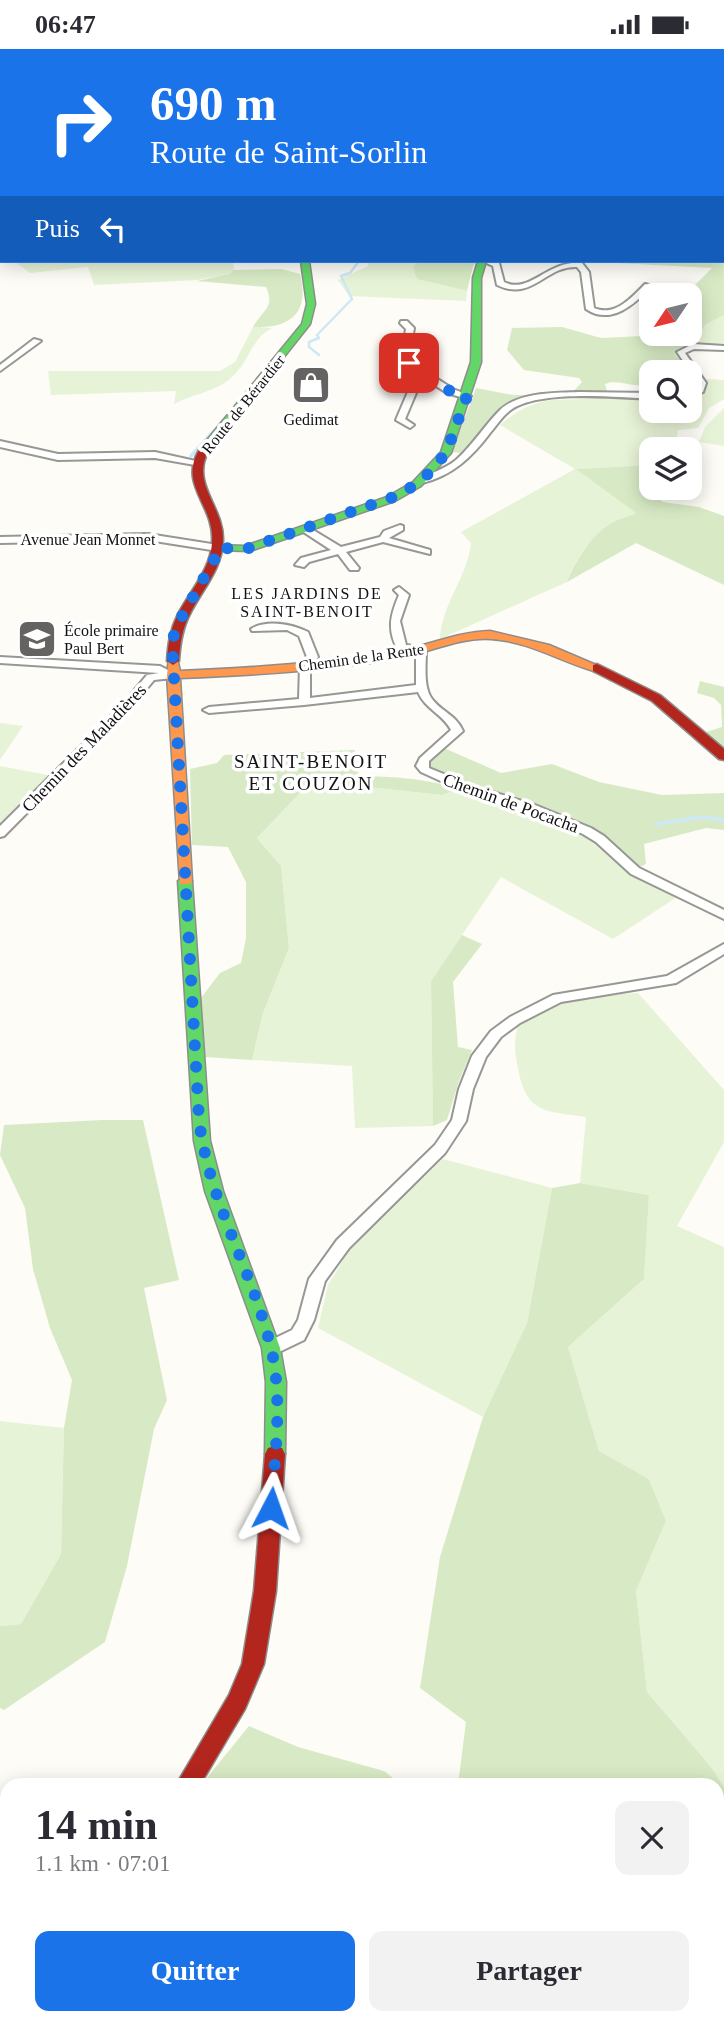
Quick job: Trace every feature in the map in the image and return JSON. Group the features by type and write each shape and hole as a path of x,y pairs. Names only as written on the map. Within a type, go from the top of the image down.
{"main road":[{"name":"Route de Bérardier","path":"218,548 220,531 217,516 195,475 195,462 306,324 311,304 304,263"},
{"path":"191,1778 237,1702 253,1664 259,1634 275,1452 275,1382 271,1348 214,1191 202,1142 194,1049 172,643 176,627 214,560 218,548 246,549 391,499 422,480 446,453 477,362 477,278 483,263"},
{"name":"Chemin de la Rente","path":"173,675 239,673 305,666 421,650 472,635 486,635 542,647 655,697 724,756"}],"street":[{"path":"490,263 496,265 502,286 518,289 528,286 561,265 579,265 585,272 590,309 602,314 620,310 639,294"},
{"path":"404,323 410,328 405,358 453,393 467,396"},
{"path":"0,369 37,341"},
{"path":"685,360 681,352 693,346 724,348"},
{"path":"410,425 400,420 417,380 425,375"},
{"path":"422,480 436,478 454,467 506,409 521,402 552,397 639,396"},
{"path":"0,444 58,457 155,455 195,462"},
{"path":"383,539 387,533 400,528"},
{"path":"305,529 341,552 354,568"},
{"name":"Avenue Jean Monnet","path":"0,540 148,537 218,548"},
{"path":"300,565 305,560 383,539 428,552"},
{"path":"209,710 422,688 421,650 402,647 393,623 404,595 399,590"},
{"path":"256,629 278,627 301,631 313,657 305,666 304,702"},
{"path":"0,660 160,669 173,675"},
{"name":"Chemin des Maladières","path":"0,833 102,733 151,677 173,675"},
{"name":"Chemin de Pocacha","path":"422,688 424,697 454,721 457,731 425,760 422,766 425,770 469,789 531,808 586,831 600,839 635,871 724,915"},
{"path":"271,1348 298,1335 306,1320 317,1279 343,1244 440,1149 459,1121 466,1089 478,1056 496,1034 515,1020 558,998 663,982 684,974 724,948"}],"green space":[{"path":"17,263 233,263 234,270 231,274 197,280 94,285 88,267 30,273"},
{"path":"368,263 416,263 413,267 418,279 467,291 466,301 349,296 338,280 368,266"},
{"path":"416,263 475,263 467,291 417,279 413,267"},
{"path":"617,263 724,263 724,315 705,325 702,330 702,283 697,283 712,268"},
{"path":"281,269 300,274 300,308 295,316 287,321 266,327 253,327 269,304 266,287 197,281 230,274 234,270"},
{"path":"724,315 724,346 702,344 702,330 705,325"},
{"path":"253,327 272,328 255,344 228,381 174,404 176,391 51,395 48,371 220,371 235,362"},
{"path":"562,327 601,338 639,336 639,347 684,347 676,350 675,354 680,360 639,360 639,385 617,382 605,384 607,391 570,395 582,382 579,378 524,370 507,350 512,328"},
{"path":"707,379 724,380 724,399 709,408 702,421 702,391 705,390"},
{"path":"476,388 513,395 539,395 504,407 460,453 452,452"},
{"path":"639,397 639,423 701,423 698,428 678,430 677,437 639,437 639,466 577,469 637,513 613,524 594,539 579,558 567,582 440,639 445,614 469,556 471,543 461,532 575,469 500,425 524,408 552,400"},
{"path":"724,408 724,446 702,442 705,427"},
{"path":"639,466 639,500 660,500 699,507 724,516 724,585 636,543 567,582 574,566 596,535 613,522 636,513 576,469"},
{"path":"700,681 724,687 724,749 706,732 722,727 721,705 714,698 697,693"},
{"path":"0,723 23,726 0,760"},
{"path":"444,748 501,773 552,764 599,782 662,795 724,793 724,830 706,828 644,844 646,864 637,868 600,840 558,817 518,799 451,779 428,766 429,761"},
{"path":"355,750 359,777 410,779 459,789 442,795 359,786 301,792 257,838 281,866 289,948 263,1013 252,1060 203,1057 201,998 220,973 241,963 246,938 246,882 228,847 192,845 190,769 217,763 224,755"},
{"path":"0,766 53,776 0,824"},
{"path":"359,786 442,795 459,789 517,807 580,832 608,850 616,863 677,897 613,939 501,877 431,981 433,1126 355,1128 352,1066 252,1060 263,1013 289,948 281,866 257,838 301,792"},
{"path":"462,935 482,944 453,982 458,1047 472,1050 447,1120 433,1126 431,981"},
{"path":"638,993 724,1090 724,1142 677,1226 724,1247 724,1778 718,1778 647,1692 636,1591 666,1521 649,1479 599,1451 568,1347 644,1279 649,1195 580,1183 586,1117 549,1111 532,1102 522,1083 516,1056 518,1024 562,1004"},
{"path":"143,1120 179,1280 144,1288 167,1400 154,1429 127,1566 105,1642 4,1710 0,1708 0,1626 21,1624 61,1554 64,1428 72,1380 50,1328 33,1269 25,1208 0,1155 4,1125"},
{"path":"443,1159 552,1188 527,1323 483,1417 318,1328 328,1285 353,1244"},
{"path":"580,1183 649,1195 644,1279 568,1347 599,1451 649,1479 666,1521 636,1591 647,1692 718,1778 459,1778 466,1722 420,1688 440,1557 483,1417 527,1323 552,1188"},
{"path":"0,1421 64,1428 61,1554 21,1624 0,1626"},
{"path":"249,1726 298,1747 384,1771 393,1778 207,1778"}],"waterway":[{"path":"319,355 309,347 309,342 319,338 317,335 352,299 341,276 350,273 358,263"},
{"path":"243,395 253,383"},
{"path":"209,436 223,420"},
{"path":"191,456 211,434"},
{"path":"656,824 701,817 724,820"}],"traffic: fast":[{"path":"203,452 306,324 311,304 305,263"},
{"path":"218,548 246,549 391,499 417,484 446,453 476,362 477,278 481,263"},
{"path":"185,881 202,1141 214,1191 271,1348 276,1382 275,1454"}],"traffic: slow":[{"path":"173,675 285,668 369,659 409,653 478,635 531,643 597,668"},
{"path":"173,661 185,881"}],"traffic: jam":[{"path":"173,661 178,627 209,572 218,542 214,518 196,473 197,462 203,452"},
{"path":"597,668 656,698 724,756"},
{"path":"191,1778 237,1702 253,1664 265,1591 275,1454"}],"place":[{"name":"Gedimat","path":"311,385"},
{"name":"École primaire Paul Bert","path":"37,639"}],"district":[{"name":"LES JARDINS DE SAINT-BENOIT","path":"307,602"},
{"name":"SAINT-BENOIT ET COUZON","path":"311,772"}],"route":[{"path":"271,1508 275,1452 275,1382 271,1348 208,1173 199,1119 172,643 176,627 214,560 218,548 235,551 246,549 391,499 417,484 438,464 446,453 467,396 453,393 409,363"}]}
